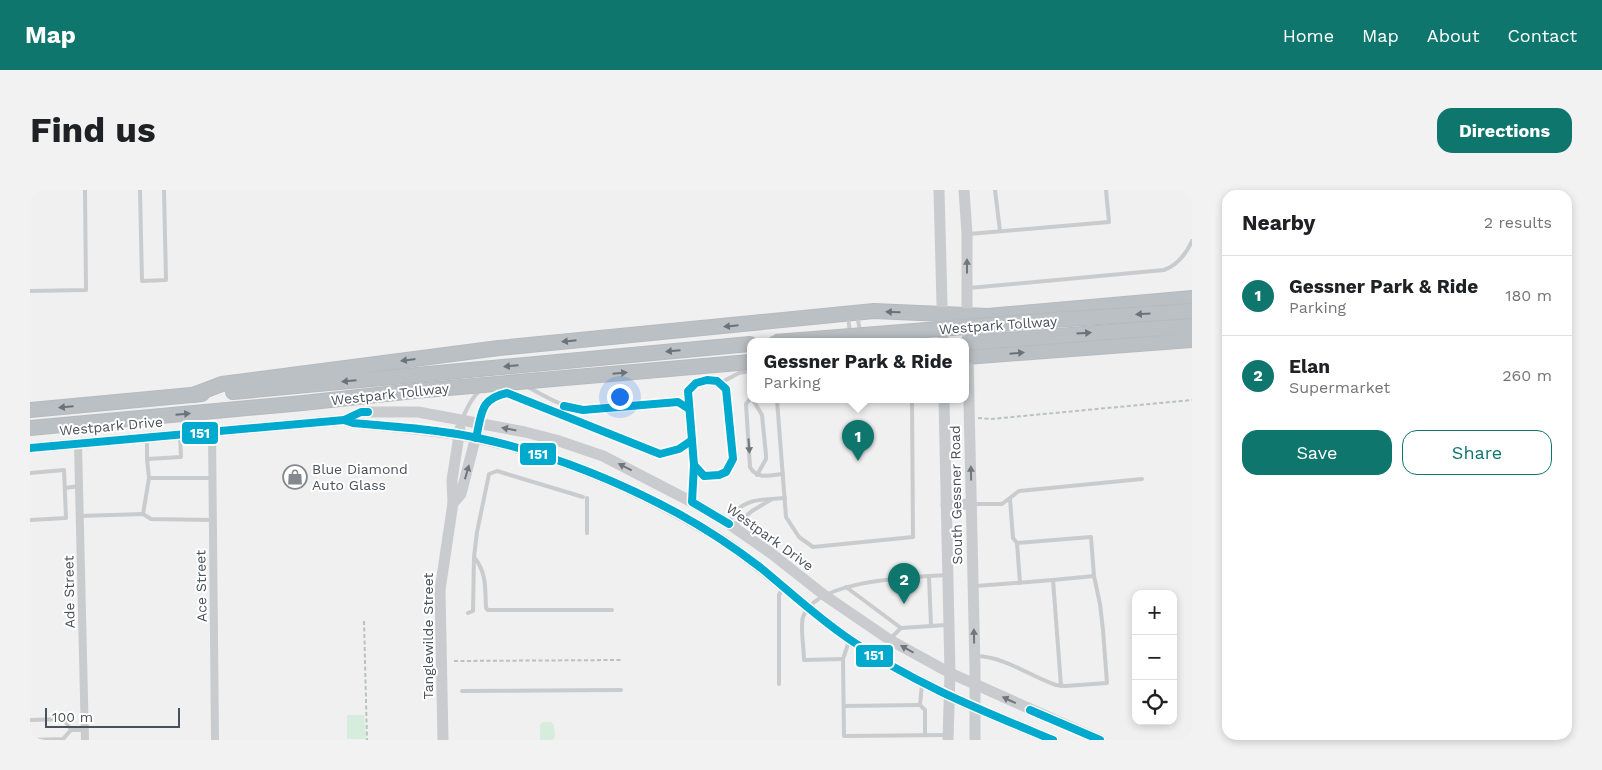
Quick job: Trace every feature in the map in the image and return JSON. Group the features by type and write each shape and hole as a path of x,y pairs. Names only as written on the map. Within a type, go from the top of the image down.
{"highway":[{"path":"192,395 222,384 499,348 874,312 988,316 1192,298"},
{"name":"Westpark Tollway","path":"826,338 1192,311"},
{"name":"Westpark Tollway","path":"969,352 1161,328 1192,326"},
{"path":"969,352 1192,340"},
{"name":"Westpark Tollway","path":"30,410 745,345"},
{"name":"Westpark Tollway","path":"30,428 303,404 414,391 747,362"}],"main road":[{"path":"939,190 943,338"},
{"name":"South Gessner Road","path":"964,190 967,234 966,338"},
{"name":"South Gessner Road","path":"944,403 950,673 948,738"},
{"name":"South Gessner Road","path":"968,403 975,656 975,740"},
{"name":"Westpark Drive","path":"30,448 344,420 361,412 418,412 548,438 603,456 692,502 729,524 772,554 824,595 890,640 950,673 1100,740"},
{"name":"Westpark Drive","path":"344,420 353,423 476,438 570,465 638,493 734,547 850,639 948,695 1049,739"},
{"name":"Tanglewilde Street","path":"443,740 440,590 453,503 452,480 462,420"},
{"name":"Tanglewilde Street","path":"453,503 461,494 480,423"},
{"path":"593,474 603,456"},
{"path":"946,506 971,504"},
{"path":"719,538 729,524"}],"street":[{"name":"Ace Street","path":"212,432 215,740"},
{"name":"Ade Street","path":"78,444 85,740"}],"lane":[{"path":"30,291 86,290 85,190"},
{"path":"140,190 142,281 166,280 164,190"},
{"path":"995,190 1000,231"},
{"path":"967,234 1109,222 1106,190"},
{"path":"967,288 1164,270 1172,267 1183,257 1192,241"},
{"path":"851,338 853,314"},
{"path":"853,314 861,338"},
{"path":"722,382 739,373 747,372"},
{"path":"692,502 694,465 688,391 698,380 715,379 722,382 726,388 733,459 730,469 725,474 704,476 694,465"},
{"path":"462,420 478,392 488,386 505,382 525,385 562,406 583,410 678,402 689,408"},
{"path":"480,423 483,407 493,396 507,393 660,454 679,449 692,440"},
{"path":"748,403 746,404 750,467 760,476 783,474"},
{"path":"754,403 762,415 766,455 766,459 757,475"},
{"path":"777,403 786,517 799,537 813,547 913,537 912,403"},
{"path":"148,459 181,457 180,435"},
{"path":"143,514 146,485 149,478 147,438"},
{"path":"30,473 64,470 66,518 30,520"},
{"path":"468,613 473,611 476,532 489,474 497,470 585,498 587,533"},
{"path":"149,478 212,478"},
{"path":"971,504 1002,504 1019,490 1142,479"},
{"path":"65,488 79,486"},
{"path":"772,499 752,511 738,523 729,524 732,515 751,501 759,499 785,498"},
{"path":"1010,499 1013,538 1017,544 1020,583"},
{"path":"80,516 143,514 151,519 212,520"},
{"path":"975,656 991,657 1004,661 1061,686 1107,683 1100,604 1094,576 1091,537 1017,544"},
{"path":"474,557 484,574 486,608 488,610 612,610"},
{"path":"843,659 804,660 802,618 808,607 824,595 846,587 948,575"},
{"path":"973,586 1094,576"},
{"path":"928,577 930,626"},
{"path":"1053,580 1061,686"},
{"path":"779,684 779,595 783,587"},
{"path":"846,587 901,628 948,625"},
{"path":"890,640 901,628"},
{"path":"850,639 843,659 844,736 948,738"},
{"path":"920,705 923,682"},
{"path":"462,691 621,690"},
{"path":"844,706 920,705 925,710 927,737"},
{"path":"30,720 60,719 65,721 71,730"},
{"path":"30,740 63,739 71,730 85,730"}],"path":[{"path":"969,418 991,419 1192,400"},
{"path":"364,621 367,740"},
{"path":"454,661 621,660"}],"green space":[{"path":"347,715 364,715 366,739 347,739"},
{"path":"543,722 551,722 554,725 555,736 553,740 540,740 540,725"}],"transit line":[{"name":"151","path":"707,380 717,381 726,389 733,459 726,472 719,475 704,476 694,465 688,391 696,383 707,380"},
{"name":"151","path":"476,438 481,415 486,404 491,399 507,393 660,454 679,449 692,440"},
{"name":"151","path":"564,406 583,410 678,402 689,409"},
{"name":"151","path":"30,448 344,420 361,412 368,412"},
{"name":"151","path":"344,420 353,423 447,432 504,444 581,469 631,490 679,514 731,546 761,568 826,622 873,655 948,695 1053,740"},
{"name":"151","path":"694,465 692,502 729,524"},
{"name":"151","path":"1030,710 1100,740"}],"place":[{"name":"Gessner Park & Ride","path":"858,461"},
{"name":"Blue Diamond Auto Glass","path":"295,477"},
{"name":"Elan","path":"904,604"}]}
